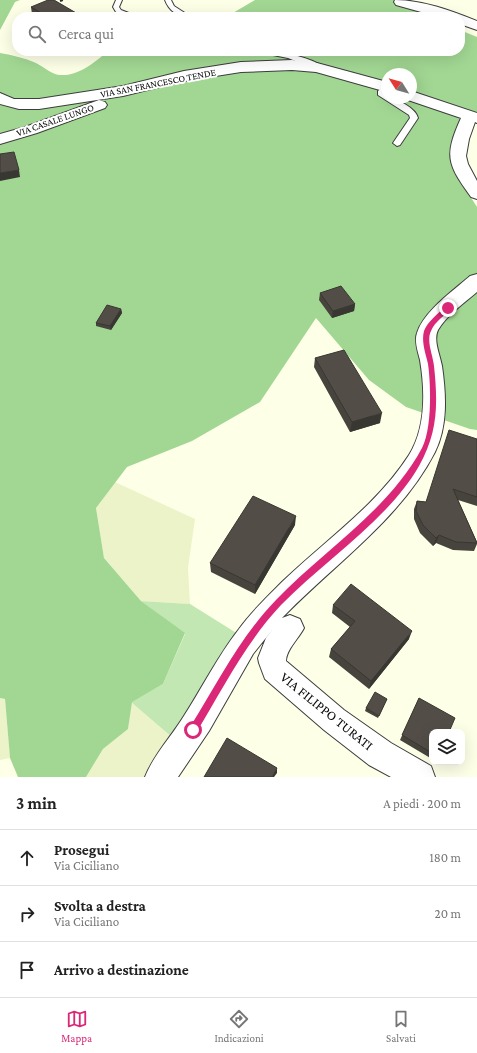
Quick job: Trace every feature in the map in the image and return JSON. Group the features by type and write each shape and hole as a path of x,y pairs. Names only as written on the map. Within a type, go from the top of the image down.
{"street":[{"path":"401,2 436,12"},
{"path":"465,21 477,26"},
{"name":"VIA SAN FRANCESCO TENDE","path":"0,98 5,101 25,105 123,91 184,76 241,67 292,65 317,68 381,86"},
{"name":"VIA CASALE LUNGO","path":"0,139 31,130 116,99 154,83"},
{"path":"417,98 474,117 460,140 457,152 459,163 467,180 477,193"},
{"path":"160,777 193,730 252,633 278,603 380,510 404,482 416,465 427,446 433,414 431,365 426,343 427,331 437,318 477,282"},
{"name":"VIA FILIPPO TURATI","path":"290,628 271,656 271,663 274,669 334,720 380,754 420,777"}],"lane":[{"path":"119,0 116,7 118,11 121,12"},
{"path":"168,0 171,7 180,12"},
{"path":"290,56 338,74"},
{"path":"397,143 414,118 413,114 398,104"}],"green space":[{"path":"0,0 20,0 15,2 0,30"},
{"path":"255,0 400,0 420,12 235,12"},
{"path":"465,32 477,37 477,118 470,116 459,122 450,151 452,168 477,207 477,430 470,429 406,407 369,380 316,318 260,402 192,441 127,467 96,508 104,558 141,601 185,633 163,684 132,702 128,729 103,749 86,777 18,777 10,758 5,699 0,698 0,53 36,63 58,75 68,75 86,68 102,56 465,56"},
{"path":"115,482 195,519 188,568 190,604 141,601 104,558 96,508"},
{"path":"141,601 190,604 238,634 173,738 131,702 163,684 185,634"},
{"path":"0,698 5,699 10,758 0,760"},
{"path":"131,702 173,738 148,777 86,777 103,749 128,729"}],"building":[{"path":"48,0 54,0 74,12 40,12 31,7"},
{"path":"14,152 19,170 0,173 0,154"},
{"path":"341,286 355,304 333,311 320,293"},
{"path":"107,305 121,309 110,326 96,323"},
{"path":"344,350 382,413 352,422 315,358"},
{"path":"449,430 477,439 477,497 453,489 477,543 456,542 439,535 436,538 423,525 416,511 417,501 426,502"},
{"path":"253,496 296,516 255,585 210,563"},
{"path":"351,584 412,631 371,681 331,649 355,621 333,605"},
{"path":"375,692 387,699 379,716 366,708"},
{"path":"419,698 455,718 450,729 429,729 429,751 402,735"},
{"path":"227,738 277,768 272,777 204,777"}],"route":[{"path":"193,730 252,633 278,603 380,510 404,482 416,465 427,446 433,414 431,365 426,343 427,331 437,318 448,308"}]}
